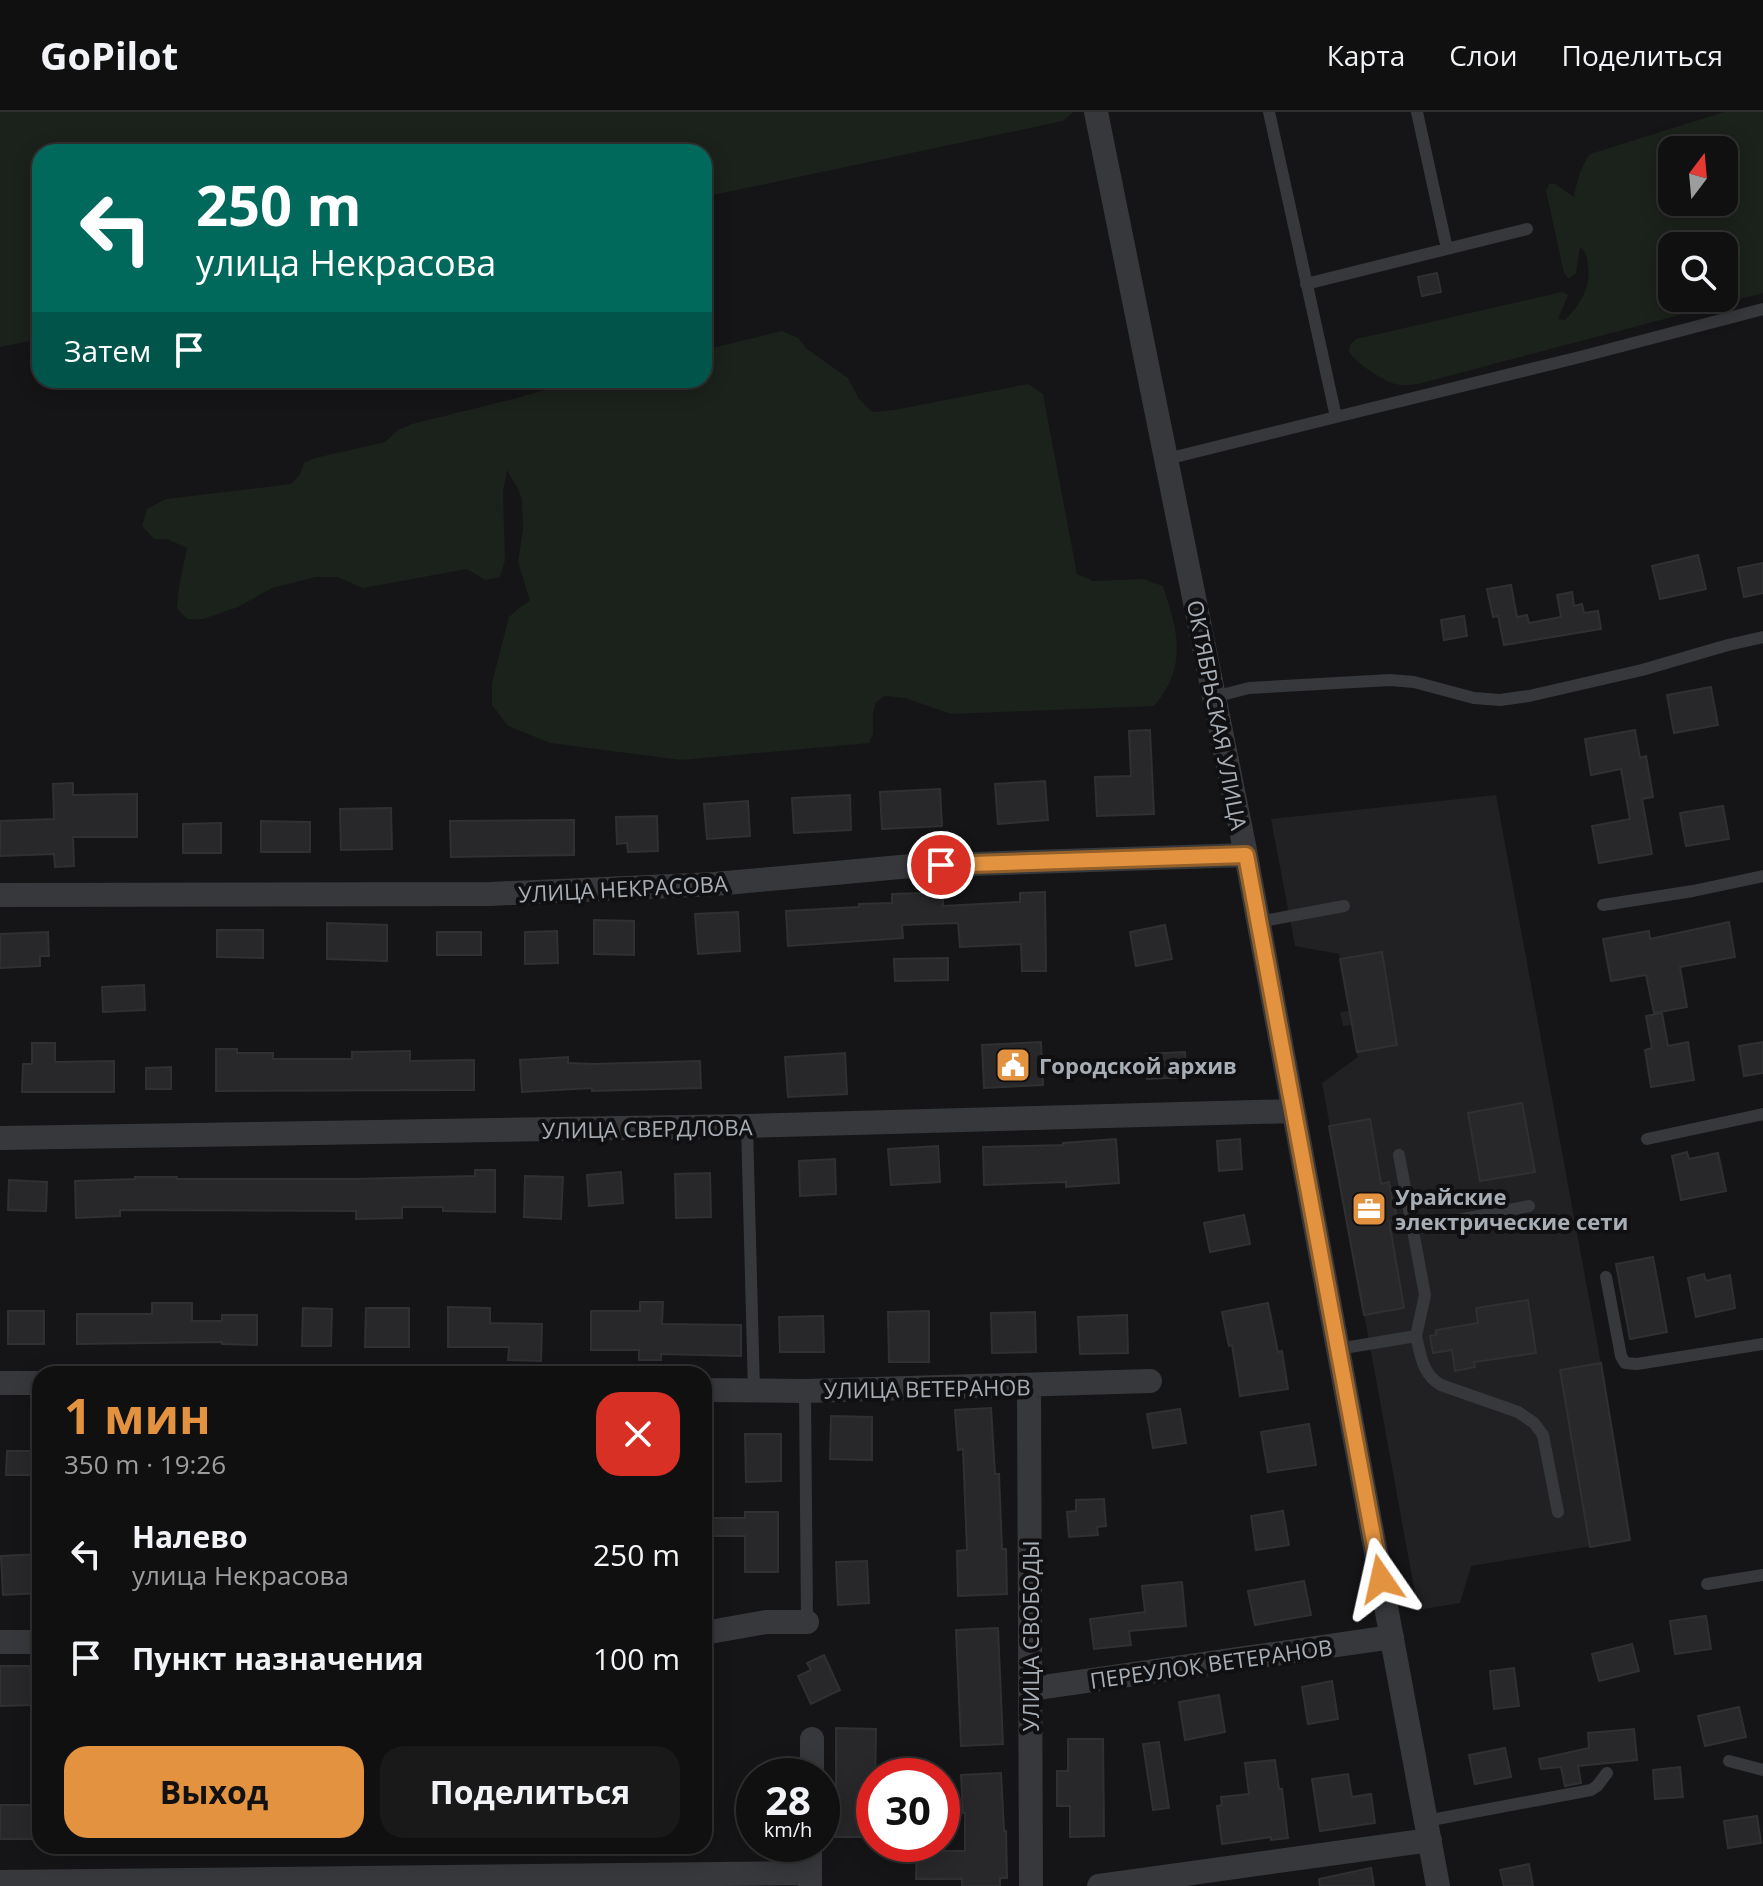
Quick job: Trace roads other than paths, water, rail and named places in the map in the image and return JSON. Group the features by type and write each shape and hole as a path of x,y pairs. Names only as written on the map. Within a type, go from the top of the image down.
{"street":[{"name":"ОКТЯБРЬСКАЯ УЛИЦА","path":"1096,112 1246,855 1438,1886"},
{"name":"УЛИЦА НЕКРАСОВА","path":"0,895 490,894 715,884 911,866 1246,855"},
{"name":"УЛИЦА СВЕРДЛОВА","path":"0,1138 747,1126 1293,1111"},
{"name":"УЛИЦА ВЕТЕРАНОВ","path":"712,1390 805,1391 1150,1381"},
{"path":"0,1383 32,1383"},
{"name":"УЛИЦА СВОБОДЫ","path":"1029,1386 1031,1886"},
{"path":"712,1632 766,1622 807,1622"},
{"name":"ПЕРЕУЛОК ВЕТЕРАНОВ","path":"1030,1689 1392,1637"},
{"path":"0,1642 32,1642"},
{"path":"812,1739 812,1758"},
{"path":"1099,1886 1428,1831"},
{"path":"0,1882 810,1880"}],"lane":[{"path":"1269,112 1336,417"},
{"path":"1417,112 1447,249"},
{"path":"1306,284 1527,229"},
{"path":"1167,459 1763,309"},
{"path":"1214,697 1258,687 1390,680 1414,682 1474,698 1500,700 1615,676 1763,637"},
{"path":"1603,905 1763,876"},
{"path":"1258,922 1344,906"},
{"path":"1647,1139 1763,1114"},
{"path":"747,1126 754,1391"},
{"path":"1399,1155 1425,1295 1416,1336 1424,1369 1432,1380 1441,1385 1518,1412 1534,1423 1543,1435 1558,1512"},
{"path":"1413,1229 1529,1206"},
{"path":"1606,1277 1625,1363 1637,1364 1763,1344"},
{"path":"1338,1349 1416,1336"},
{"path":"805,1391 807,1622"},
{"path":"1707,1584 1763,1575"},
{"path":"1729,1761 1763,1770"},
{"path":"1428,1831 1591,1790 1607,1773"}],"place":[{"name":"Городской архив","path":"1013,1065"},
{"name":"Урайские электрические сети","path":"1369,1209"}]}
